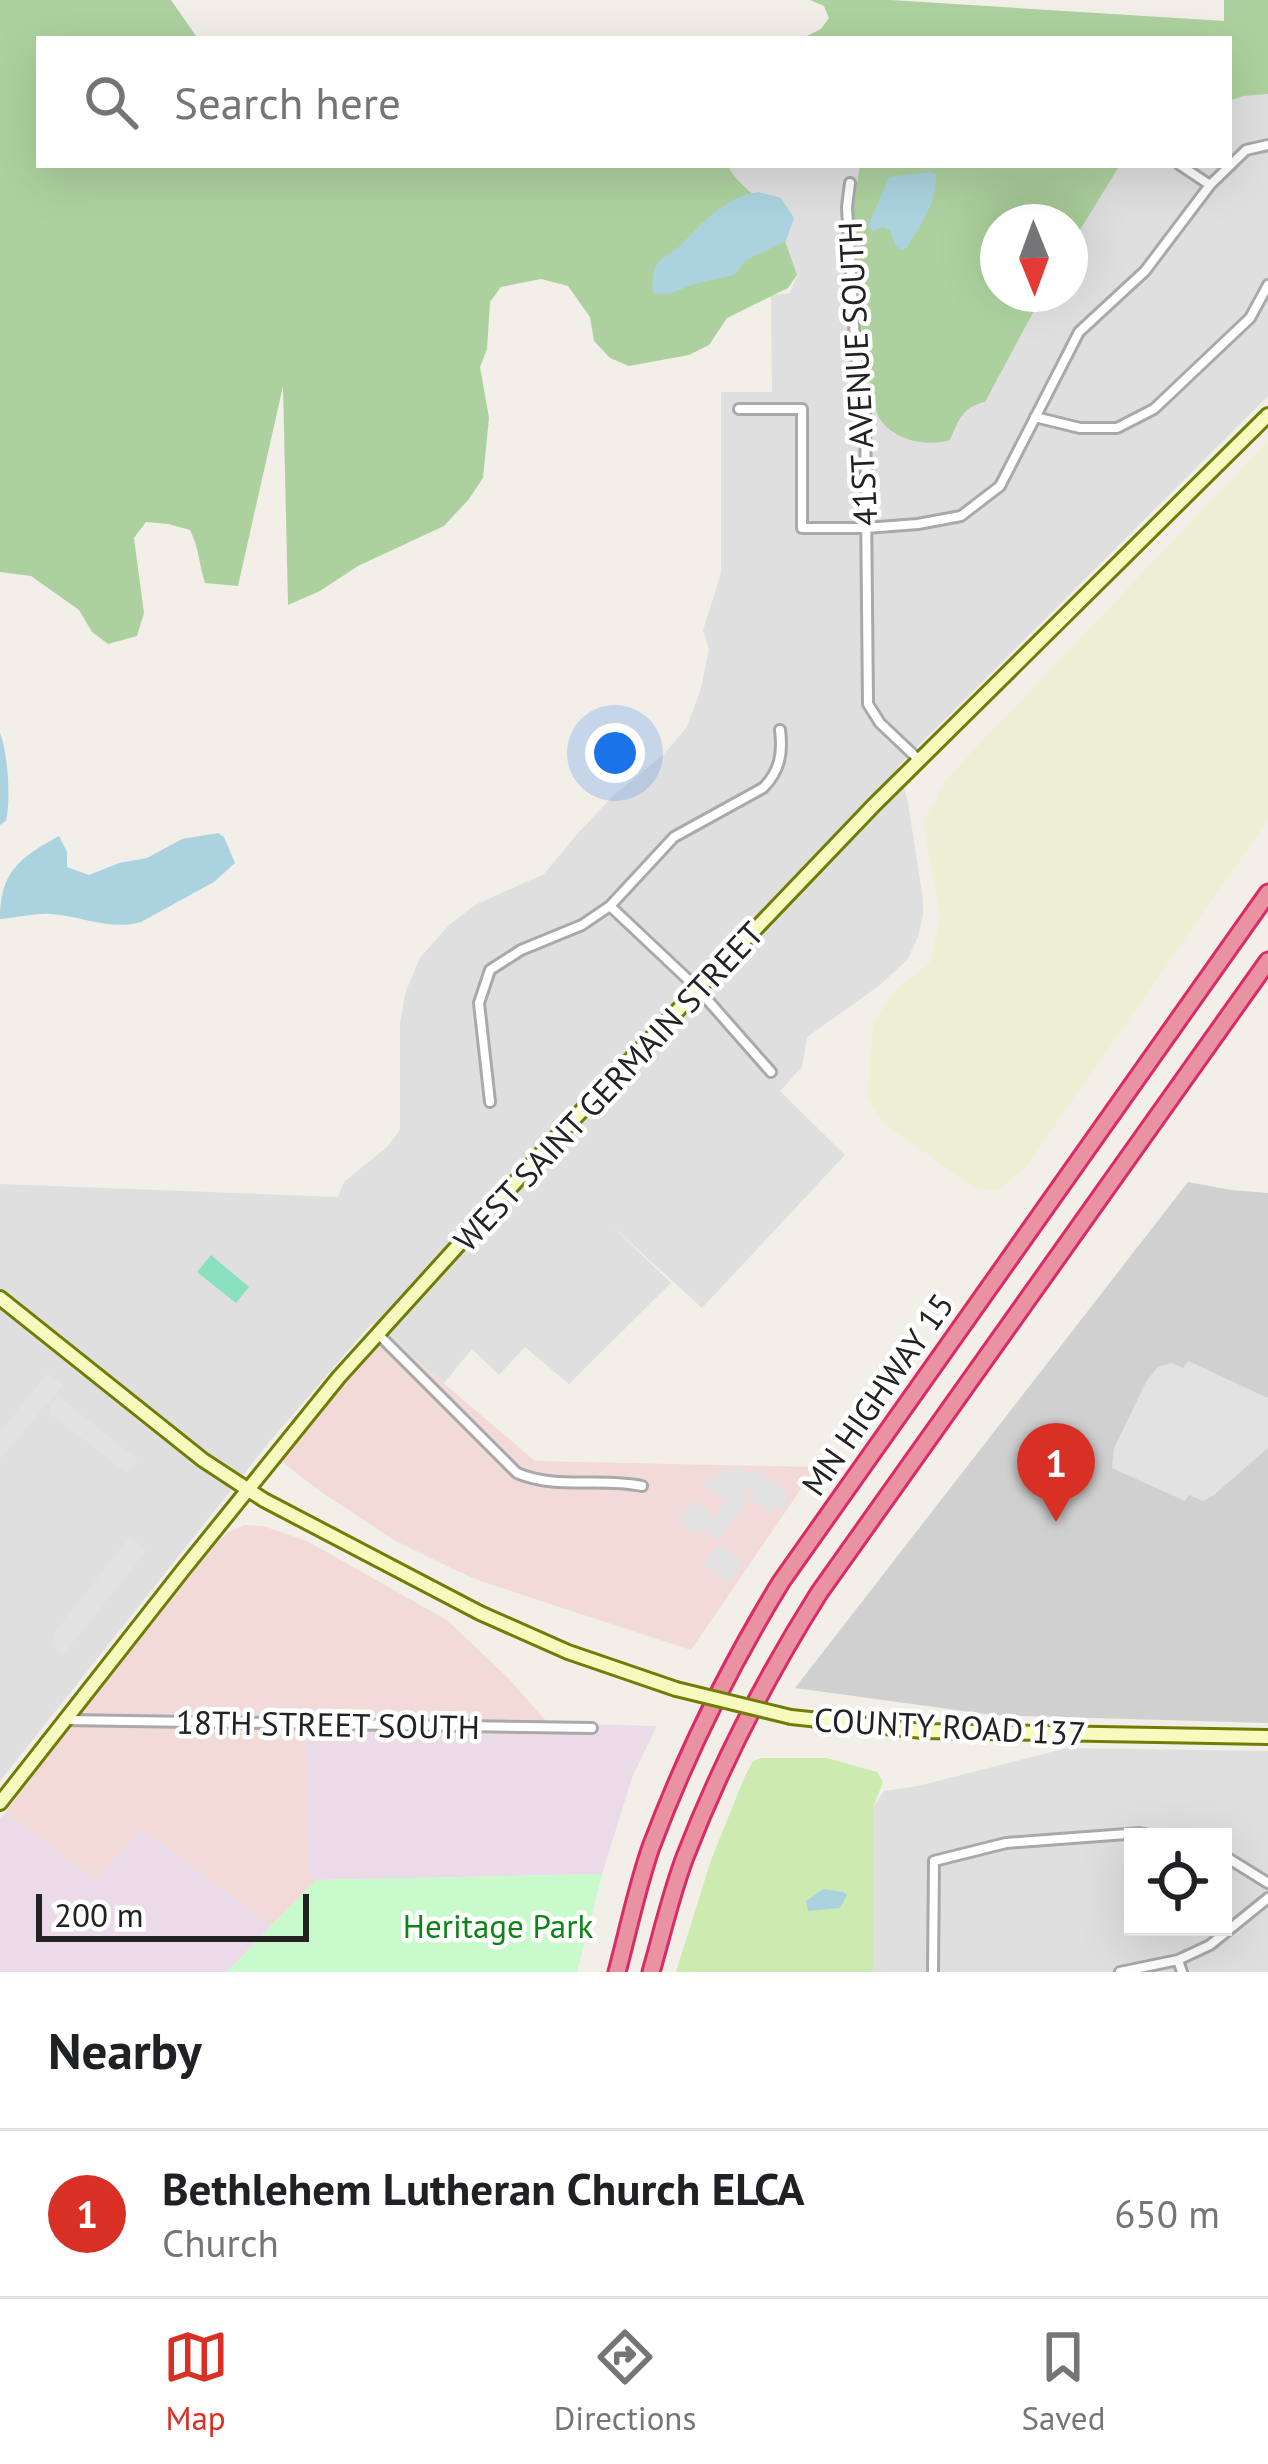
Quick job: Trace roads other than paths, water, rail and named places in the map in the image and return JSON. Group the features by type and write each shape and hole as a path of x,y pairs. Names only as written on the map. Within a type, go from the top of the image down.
{"highway":[{"name":"MN HIGHWAY 15","path":"617,1972 650,1852 691,1748 741,1647 781,1582 1268,893"},
{"name":"MN HIGHWAY 15","path":"651,1972 684,1861 725,1761 776,1661 819,1593 1268,961"}],"street":[{"path":"1232,164 1246,150 1268,145"},
{"path":"1184,168 1210,185"},
{"path":"739,410 802,409 802,528 866,528 961,516 1000,486 1079,332 1145,271 1227,168"},
{"name":"41ST AVENUE SOUTH","path":"850,183 856,357 865,404 868,704 880,723 920,760"},
{"path":"1035,417 1081,428 1117,428 1154,409 1250,318 1268,285"},
{"name":"WEST SAINT GERMAIN STREET","path":"0,1803 339,1377 549,1145 920,760 1268,415"},
{"path":"490,1102 478,1003 490,970 521,950 583,925 610,906 674,837 764,788 774,777 782,751 780,730"},
{"path":"610,906 697,988 771,1072"},
{"name":"COUNTY ROAD 137","path":"0,1298 203,1460 249,1490 480,1613 568,1652 676,1689 791,1717 923,1731 1268,1737"},
{"path":"378,1334 517,1473 538,1482 642,1486"},
{"name":"18TH STREET SOUTH","path":"64,1720 592,1728"},
{"path":"932,1972 934,1861 1006,1843 1124,1834"},
{"path":"1232,1861 1268,1883"},
{"path":"1120,1972 1178,1960 1210,1946 1268,1898"},
{"path":"1178,1960 1182,1972"}],"water":[{"path":"936,174 931,204 907,248 901,250 890,230 873,231 868,226 889,177"},
{"path":"758,192 781,198 794,218 786,241 746,260 734,275 669,294 653,293 659,261 724,205"},
{"path":"0,733 8,789 6,821 0,825"},
{"path":"218,833 235,863 214,882 141,922 107,924 51,914 0,919 4,889 15,868 59,836 67,852 67,867 89,875 147,858 182,839"},
{"path":"823,1889 847,1895 840,1908 808,1911 806,1901"}],"place":[{"name":"Bethlehem Lutheran Church ELCA","path":"1056,1522"}],"park label":[{"name":"Heritage Park","path":"498,1925"}]}
